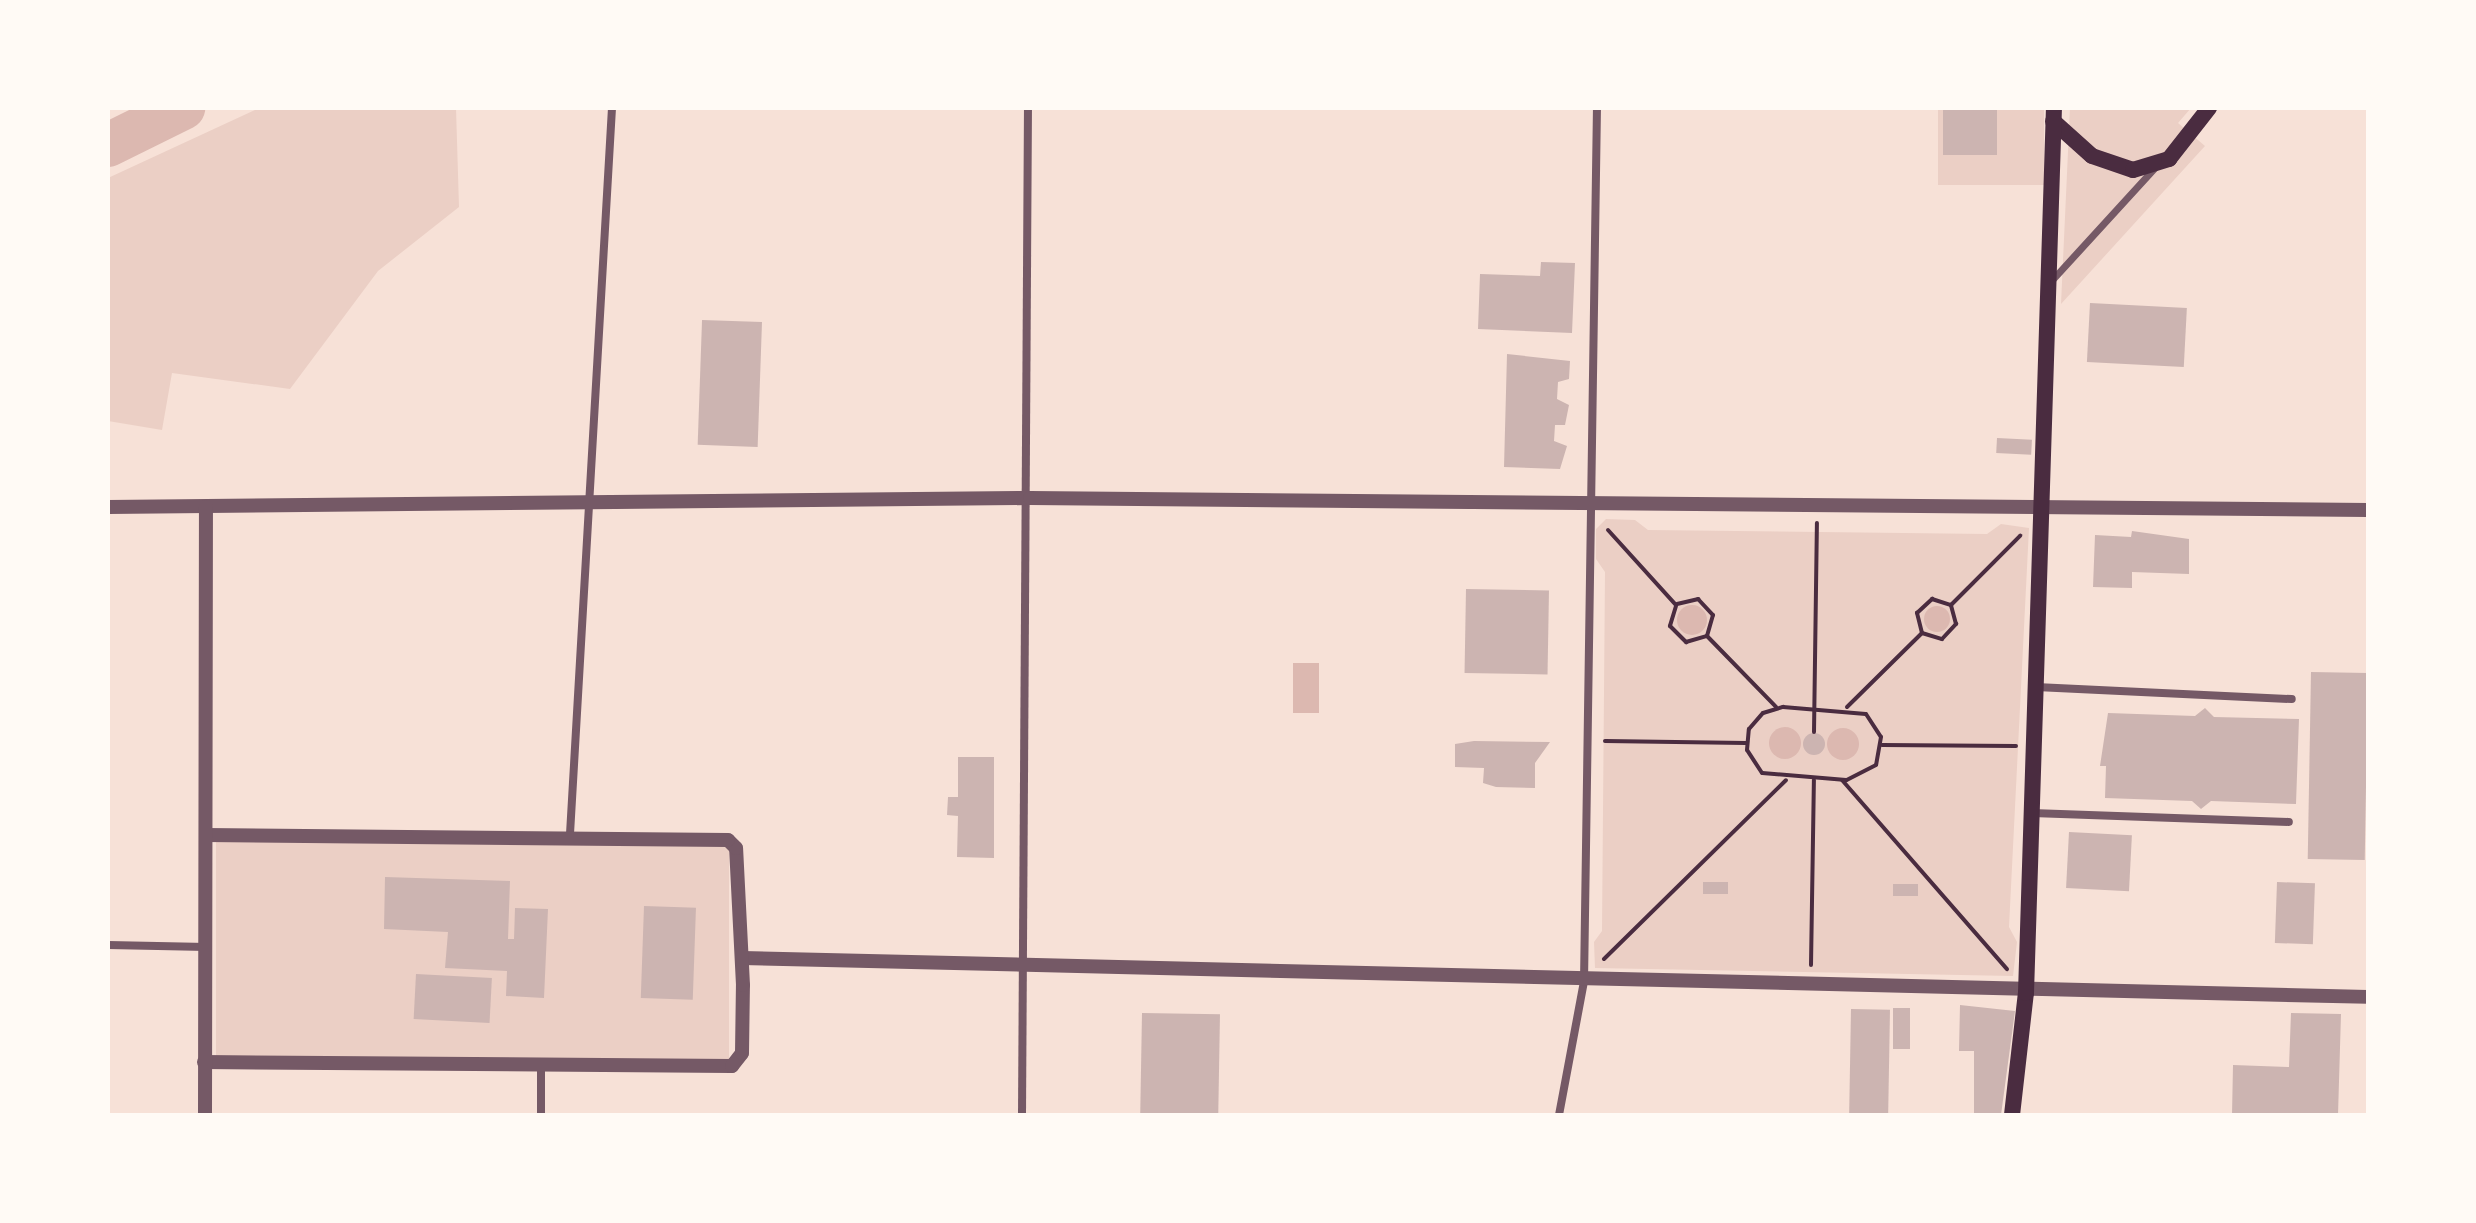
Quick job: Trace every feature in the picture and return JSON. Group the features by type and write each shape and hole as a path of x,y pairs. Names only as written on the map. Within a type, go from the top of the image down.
{"main road":[{"path":"2054,115 2092,156 2133,170 2155,167 2209,108"},
{"path":"2012,1115 2026,993 2046,286 2054,115"}],"street":[{"path":"570,834 612,108"},
{"path":"1022,1115 1030,498 1028,108"},
{"path":"1559,1115 1584,982 1597,108"},
{"path":"2046,286 2155,167"},
{"path":"108,507 1030,498 2042,512 2368,510"},
{"path":"205,1115 206,507"},
{"path":"2036,687 2292,699"},
{"path":"2032,813 2289,822"},
{"path":"204,1062 541,1068 732,1066 742,1053 742,958 736,848 728,840 570,834 206,835"},
{"path":"108,945 207,947"},
{"path":"742,958 2026,993 2368,997"},
{"path":"541,1068 541,1115"}],"path":[{"path":"1591,506 1676,605"},
{"path":"1814,732 1817,509"},
{"path":"1951,605 2042,512"},
{"path":"1676,605 1698,599 1713,615 1707,636"},
{"path":"1922,633 1917,613 1924,606 1932,599 1951,605"},
{"path":"1676,605 1670,626 1686,642 1707,636"},
{"path":"1922,633 1942,639 1956,624 1951,605"},
{"path":"1846,708 1922,633"},
{"path":"1707,636 1776,707"},
{"path":"1776,707 1846,708 1872,719 1882,745 1871,770 1842,780 1814,780 1786,779 1757,768 1746,743 1757,717 1776,707"},
{"path":"1588,741 1746,743"},
{"path":"1882,745 2034,747"},
{"path":"1584,982 1786,779"},
{"path":"1811,987 1814,780"},
{"path":"1842,780 2026,993"}],"shaded area":[{"path":"259,108 456,108 459,207 378,271 290,389 172,373 162,430 108,421 108,178"},
{"path":"1938,108 2044,108 2044,185 1938,185"},
{"path":"2070,108 2191,108 2178,123 2205,146 2061,304"},
{"path":"1606,519 1635,520 1648,530 1987,534 2001,524 2029,528 2009,927 2017,942 2013,976 1595,968 1594,942 1602,931 1605,572 1596,559 1596,529"},
{"path":"1692,605 1703,609 1707,620 1703,631 1692,635 1681,631 1677,620 1681,609"},
{"path":"1937,606 1946,610 1950,619 1946,628 1937,632 1928,628 1924,619 1928,610"},
{"path":"1293,663 1319,663 1319,713 1293,713"},
{"path":"1785,727 1796,732 1801,743 1796,754 1785,759 1774,754 1769,743 1774,732"},
{"path":"1843,728 1855,732 1859,744 1855,756 1843,760 1831,756 1827,744 1831,732"},
{"path":"216,840 729,840 729,1059 216,1059"}],"building":[{"path":"1943,108 1997,108 1997,155 1943,155"},
{"path":"1541,262 1575,263 1572,333 1478,329 1480,274 1540,276"},
{"path":"2090,303 2187,308 2184,367 2087,362"},
{"path":"702,320 762,322 758,447 698,445"},
{"path":"1507,354 1570,361 1569,379 1558,382 1557,399 1569,405 1565,425 1555,425 1554,441 1567,446 1560,469 1504,467"},
{"path":"1997,438 2032,440 2031,455 1996,453"},
{"path":"2132,531 2189,539 2189,574 2132,572 2132,588 2093,587 2095,535 2131,537"},
{"path":"1466,589 1549,590 1548,674 1465,673"},
{"path":"2311,672 2368,673 2365,860 2308,859"},
{"path":"2205,708 2214,717 2299,719 2296,804 2211,801 2201,809 2192,801 2105,798 2106,766 2100,766 2108,713 2195,716"},
{"path":"1814,733 1822,736 1825,744 1822,752 1814,755 1806,752 1803,744 1806,736"},
{"path":"1474,741 1550,742 1535,763 1535,788 1496,787 1483,783 1484,768 1455,767 1455,744"},
{"path":"958,757 994,757 994,858 957,857 958,816 947,815 948,797 958,797"},
{"path":"2069,832 2132,835 2129,891 2066,888"},
{"path":"385,877 510,881 508,939 514,939 515,908 548,909 544,998 506,996 507,971 445,968 448,932 384,929"},
{"path":"1703,882 1728,882 1728,894 1703,894"},
{"path":"2277,882 2315,883 2313,944 2275,943"},
{"path":"1893,884 1918,884 1918,896 1893,896"},
{"path":"644,906 696,908 693,1000 641,998"},
{"path":"416,974 492,978 490,1023 414,1019"},
{"path":"1960,1005 2015,1011 2001,1115 1974,1115 1974,1051 1959,1051"},
{"path":"1893,1008 1910,1008 1910,1049 1893,1049"},
{"path":"1851,1009 1890,1010 1888,1115 1849,1115"},
{"path":"1142,1013 1220,1014 1218,1115 1140,1115"},
{"path":"2291,1013 2341,1014 2338,1115 2232,1115 2233,1065 2289,1067"}],"waterway":[{"path":"108,145 183,108"}]}
